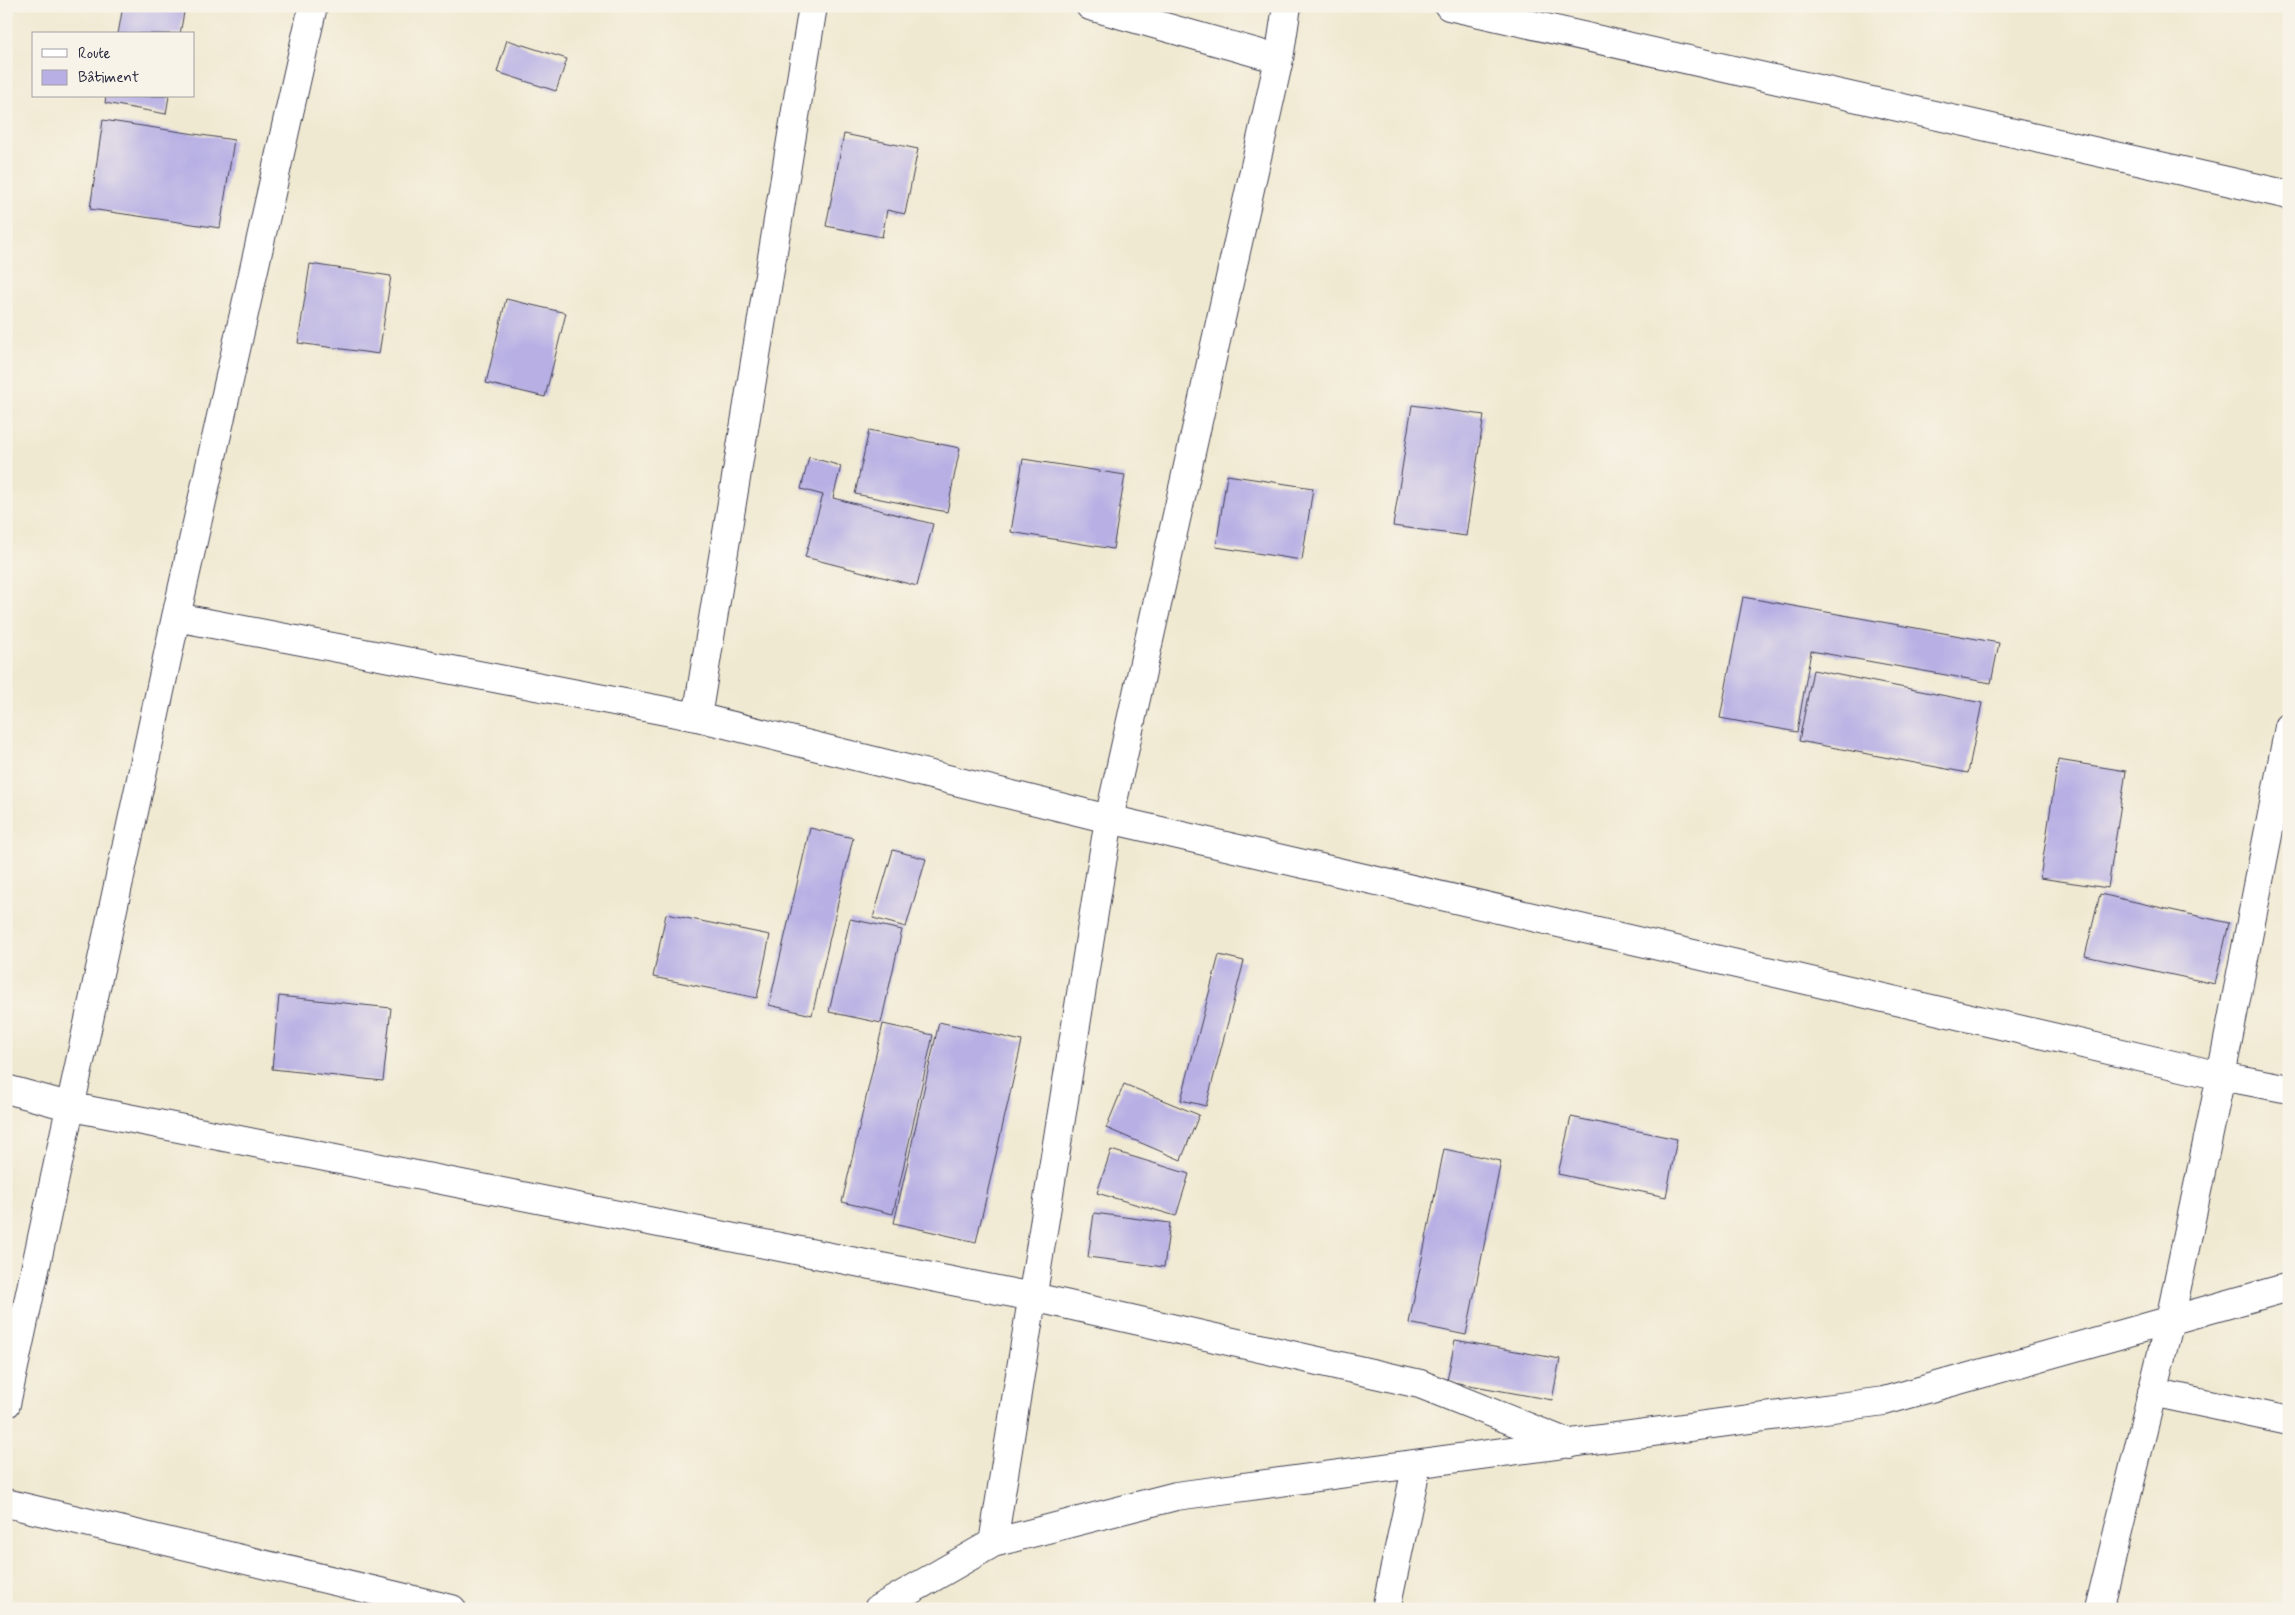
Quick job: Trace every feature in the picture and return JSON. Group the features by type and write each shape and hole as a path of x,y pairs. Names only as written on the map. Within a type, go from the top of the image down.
{"street":[{"path":"6,1404 72,1107 176,617 313,6"},
{"path":"697,717 813,6"},
{"path":"1090,6 1279,59"},
{"path":"993,1543 1109,819 1279,59 1287,6"},
{"path":"1449,6 2289,195"},
{"path":"176,617 697,717 1109,819 2221,1076 2289,1089"},
{"path":"2099,1609 2170,1320 2221,1076 2289,727"},
{"path":"6,1089 72,1107 1032,1296 1420,1384 1570,1444"},
{"path":"878,1609 993,1543 1176,1496 1884,1402 2289,1287"},
{"path":"2152,1392 2289,1421"},
{"path":"1386,1609 1417,1464"},
{"path":"6,1504 452,1609"}],"building":[{"path":"123,6 185,7 180,32 118,32"},
{"path":"507,40 567,59 556,91 497,72"},
{"path":"106,98 169,98 166,114 105,103"},
{"path":"103,120 234,140 220,228 90,209"},
{"path":"844,134 918,149 905,214 887,210 882,237 826,226"},
{"path":"310,264 391,276 379,354 298,343"},
{"path":"506,299 566,313 545,397 486,383"},
{"path":"1412,405 1484,415 1466,536 1393,526"},
{"path":"869,430 960,448 947,512 855,494"},
{"path":"809,457 841,466 833,498 933,524 917,586 805,557 823,495 801,489"},
{"path":"1023,459 1125,475 1113,549 1011,532"},
{"path":"1227,475 1313,488 1302,560 1216,547"},
{"path":"1743,597 1999,643 1991,683 1811,651 1797,732 1720,718"},
{"path":"1813,670 1982,703 1968,773 1799,741"},
{"path":"2058,760 2126,771 2108,888 2040,878"},
{"path":"810,828 853,838 812,1015 769,1005"},
{"path":"893,850 926,859 906,927 873,918"},
{"path":"2100,894 2229,923 2215,984 2085,956"},
{"path":"666,914 770,935 757,998 653,977"},
{"path":"850,919 902,930 881,1023 829,1012"},
{"path":"1219,955 1244,961 1206,1106 1181,1100"},
{"path":"279,996 391,1008 383,1081 272,1069"},
{"path":"939,1022 1022,1041 976,1242 894,1223"},
{"path":"883,1024 933,1035 893,1214 842,1202"},
{"path":"1124,1084 1199,1115 1181,1160 1106,1128"},
{"path":"1571,1117 1677,1139 1666,1197 1558,1174"},
{"path":"1444,1149 1501,1161 1466,1335 1409,1323"},
{"path":"1111,1150 1189,1174 1176,1216 1097,1193"},
{"path":"1094,1213 1170,1223 1164,1267 1088,1257"},
{"path":"1455,1340 1560,1359 1552,1400 1447,1381"}]}
